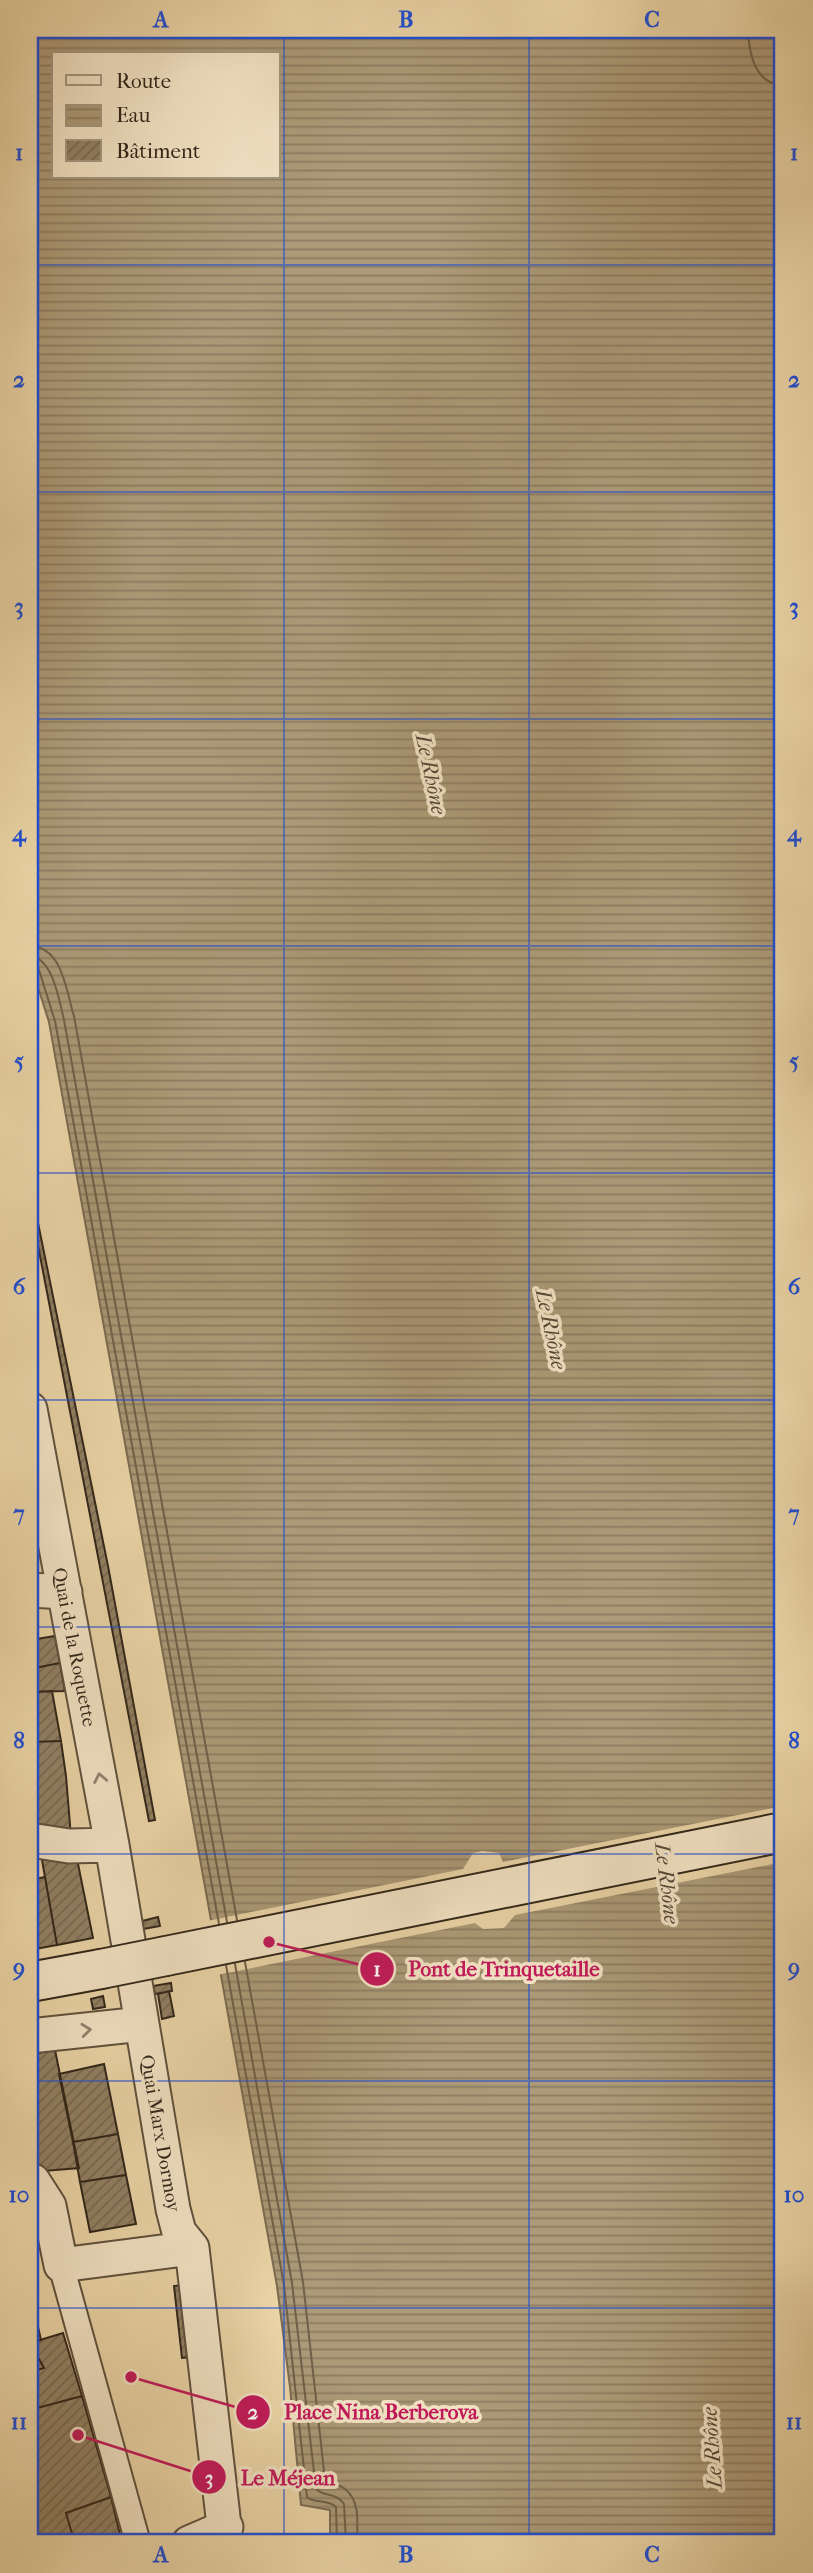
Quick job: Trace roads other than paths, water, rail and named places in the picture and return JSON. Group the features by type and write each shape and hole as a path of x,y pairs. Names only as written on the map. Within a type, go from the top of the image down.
{"main road":[{"path":"30,1982 783,1832"}],"street":[{"name":"Quai de la Roquette","path":"30,1409 112,1845"},
{"path":"30,1590 65,1591"},
{"path":"30,1840 69,1846 112,1845"},
{"name":"Quai Marx Dormoy","path":"112,1845 173,2209 179,2232 192,2248 226,2535"},
{"path":"30,2036 142,2024"},
{"path":"32,2181 49,2206 61,2265 138,2543"},
{"path":"61,2265 192,2248"},
{"path":"188,2543 226,2535"}],"water":[{"name":"Le Rhône","path":"30,30 774,30 783,75 783,2543 330,2543 330,2510 301,2505 277,2286 49,1022 30,962"}],"place":[{"name":"Pont de Trinquetaille","path":"269,1942"},
{"name":"Place Nina Berberova","path":"131,2377"},
{"name":"Le Méjean","path":"78,2435"}]}
